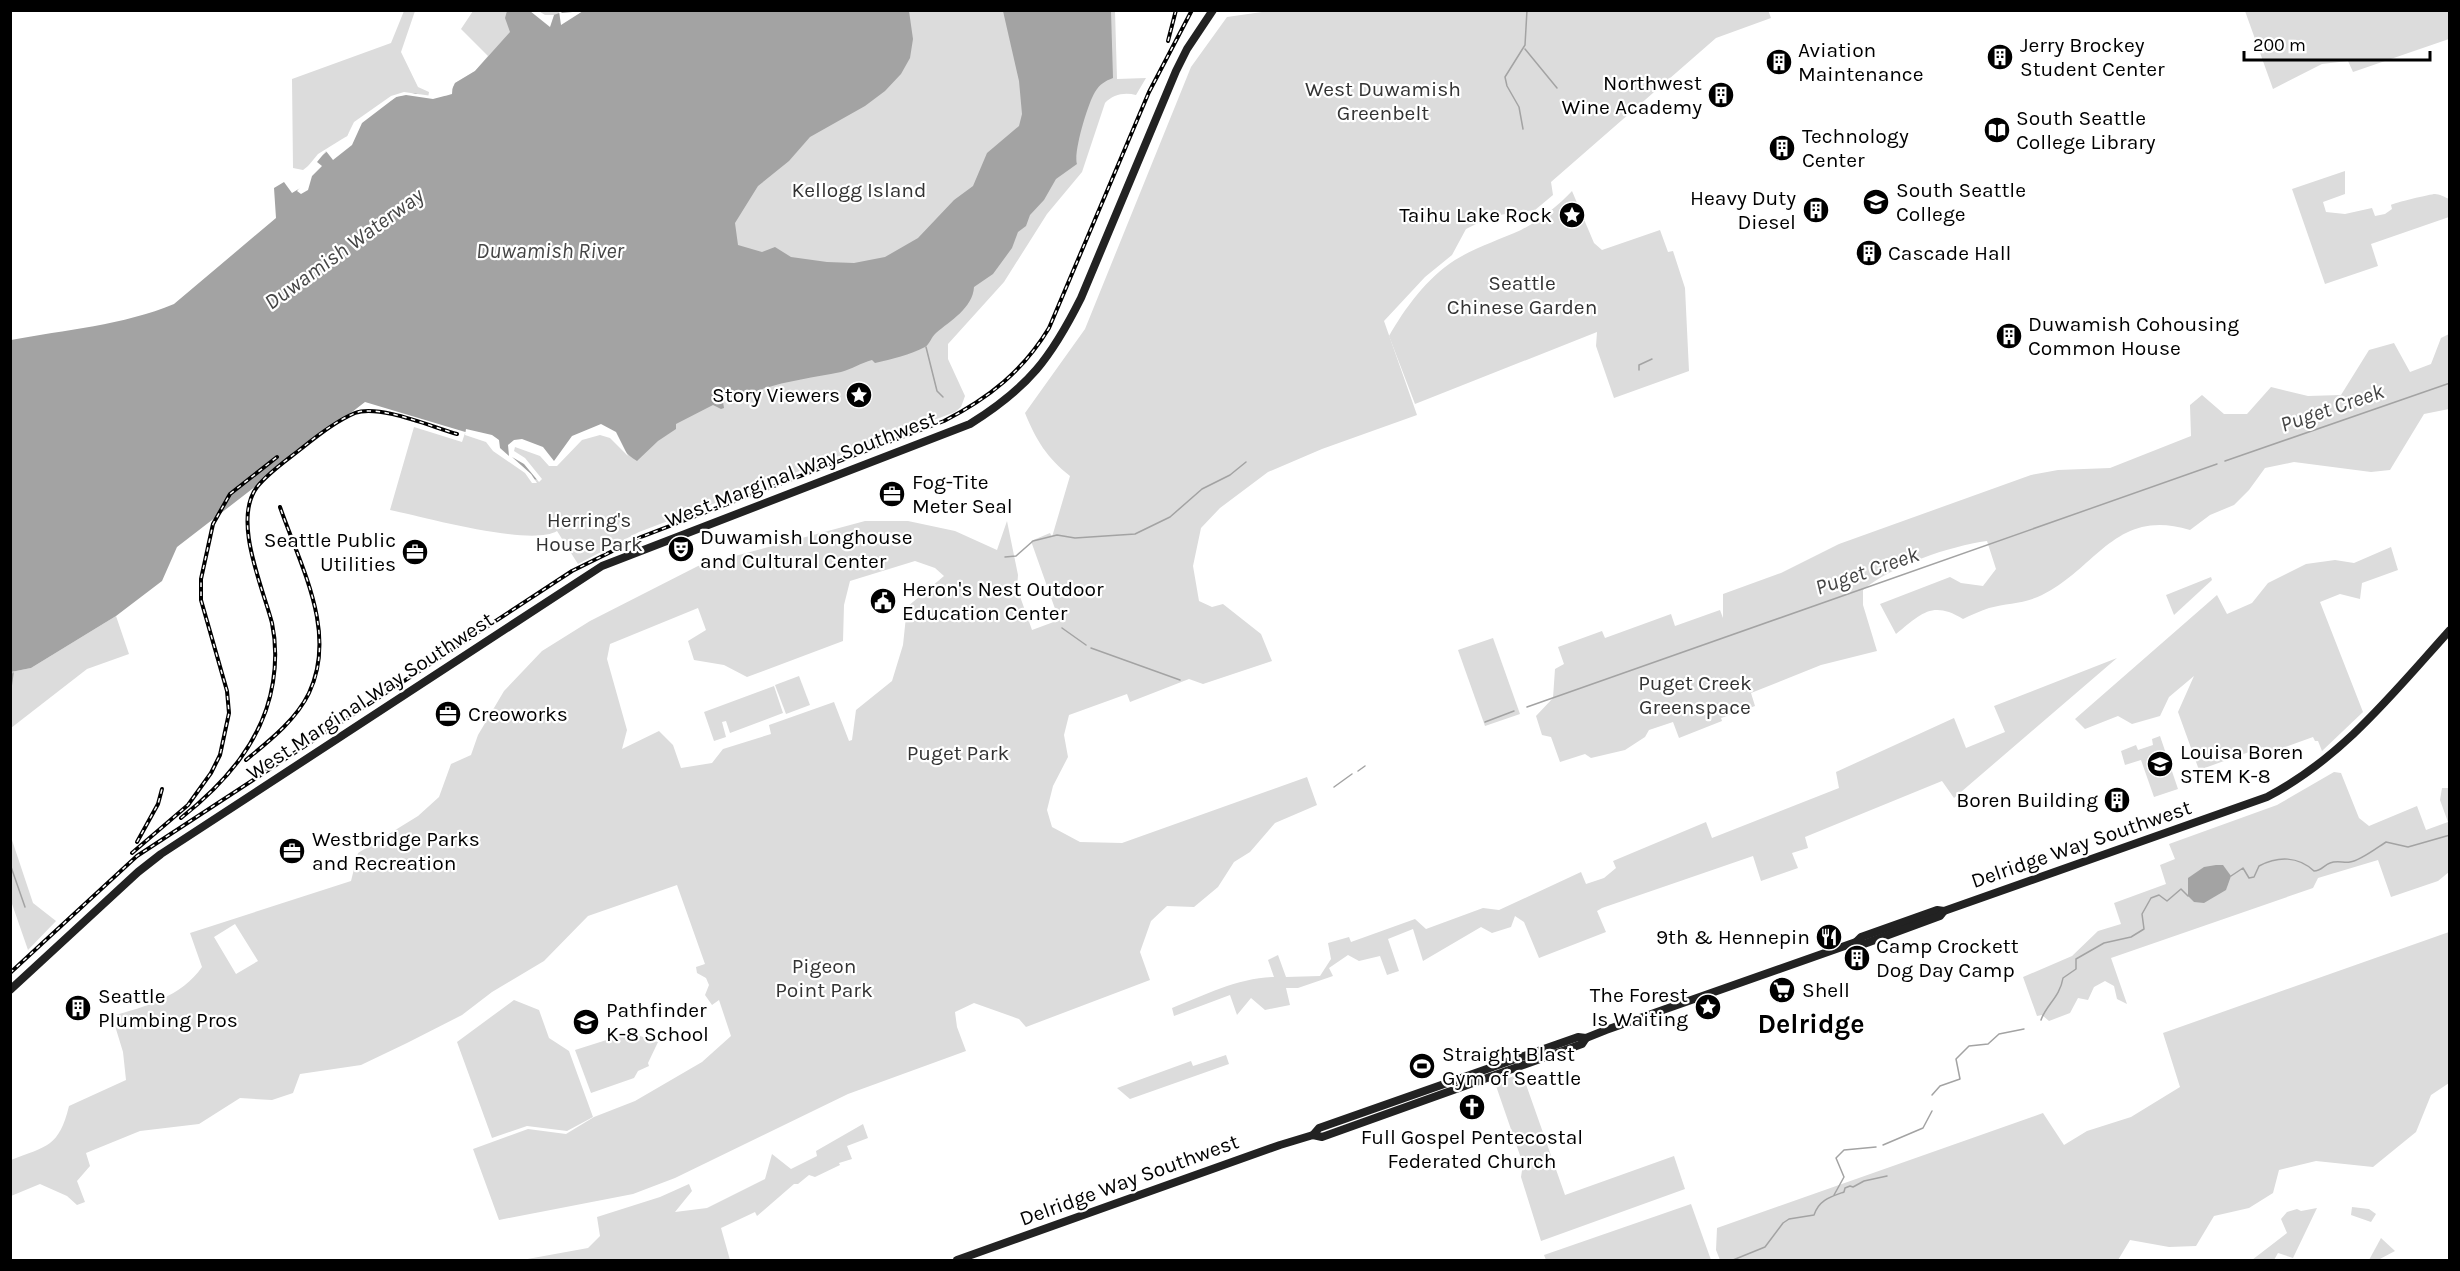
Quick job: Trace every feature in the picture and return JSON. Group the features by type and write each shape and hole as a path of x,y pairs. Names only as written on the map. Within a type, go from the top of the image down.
{"main road":[{"name":"West Marginal Way Southwest","path":"10,990 138,872 161,854 593,572 620,558 970,424 1007,399 1051,353 1064,332 1081,298 1176,71 1187,49 1213,10"},
{"name":"Delridge Way Southwest","path":"957,1260 1313,1135 1319,1128 1578,1036 1586,1038 1765,972 1856,942 1864,944 1940,916 1944,912 2267,797 2289,786 2348,740 2450,630"}],"green space":[{"name":"Kellogg Island","path":"1019,10 1039,106 912,273 567,273 888,11"},
{"path":"1768,10 1771,18 1716,38 1551,182 1553,195 1535,210 1492,216 1466,229 1452,255 1425,277 1384,321 1417,415 1322,449 1268,472 1220,508 1201,528 1193,566 1199,601 1212,607 1223,604 1261,634 1272,661 1203,684 1189,679 1130,702 1127,694 1069,715 1064,735 1068,757 1053,786 1047,810 1052,827 1080,842 1122,843 1307,777 1317,805 1275,823 1250,852 1234,862 1218,887 1194,907 1167,906 1151,921 1140,952 1150,980 1026,1027 1019,1019 974,1003 955,1012 957,1027 966,1051 848,1094 675,1178 633,1194 499,1220 473,1149 528,1129 566,1134 594,1117 635,1101 702,1062 731,1036 719,1000 712,1005 705,995 709,985 706,978 697,973 696,967 705,964 677,885 588,916 544,961 492,992 462,1015 361,1065 300,1074 293,1093 272,1100 240,1098 199,1124 140,1131 86,1153 90,1166 77,1181 85,1202 77,1205 67,1196 40,1184 11,1196 11,1160 50,1143 61,1130 69,1106 126,1080 123,1052 112,1016 162,999 194,977 202,967 190,933 351,881 358,853 418,816 439,797 451,764 471,755 478,735 504,691 542,651 590,621 698,566 865,521 908,521 955,531 997,550 1007,521 1018,575 1017,588 1032,630 1059,620 1031,541 1050,533 1052,537 1070,476 1043,448 1025,413 1085,329 1191,67 1227,17 1269,11","holes":["915,561 935,568 944,576 907,607 903,645 892,681 856,710 852,740 849,741 834,702 769,725 771,734 723,749 712,763 681,768 673,745 659,731 622,749 627,730 607,659 610,644 698,608 706,630 688,641 694,660 724,665 747,677 843,641 844,605 850,581","235,924 258,961 236,974 214,937"]},
{"path":"404,11 415,11 401,52 418,87 429,92 428,98 423,100 452,93 455,83 475,71 488,56 461,29 473,11 597,11 531,68 347,136 303,170 293,168 292,79 391,43"},
{"name":"Herring's House Park","path":"1100,11 1115,11 1117,79 1146,78 1136,95 1119,95 1105,103 1082,172 1047,214 1004,282 948,344 948,359 965,396 961,407 955,412 639,532 578,564 557,531 544,535 502,533 390,510 414,427 462,442 465,433 482,437 513,454 512,446 573,445 594,432 620,440 900,315"},
{"path":"2245,11 2449,11 2449,39 2353,72 2348,61 2322,64 2273,89"},
{"path":"2345,171 2345,194 2323,202 2326,212 2345,214 2372,208 2375,216 2385,214 2392,209 2393,204 2435,194 2449,199 2449,217 2371,244 2378,266 2325,284 2292,189"},
{"name":"Seattle Chinese Garden","path":"1572,191 1594,243 1602,250 1660,230 1668,252 1673,251 1685,288 1689,371 1614,398 1596,346 1597,332 1415,404 1389,336 1410,304 1435,276 1455,260 1528,226"},
{"name":"Puget Creek Greenspace","path":"2449,334 2449,409 2424,414 2390,470 2371,472 2294,462 2265,468 2249,490 2234,505 2210,515 2190,530 2165,525 2143,527 2125,533 2061,584 2042,595 2022,602 1989,608 1963,619 1943,611 1927,612 1896,634 1880,604 1950,577 1961,583 1983,586 1996,569 1987,541 1939,552 1889,573 1863,590 1863,605 1877,651 1821,665 1751,693 1755,706 1721,718 1722,721 1679,738 1673,722 1649,730 1645,737 1625,750 1591,758 1585,754 1560,762 1551,737 1542,735 1536,716 1553,698 1555,669 1564,664 1558,647 1602,631 1605,638 1671,614 1675,626 1720,610 1723,618 1723,594 1781,573 1839,544 2031,475 2058,470 2110,468 2191,436 2190,405 2202,395 2224,414 2247,414 2271,387 2308,396 2341,395 2369,350 2394,343 2410,372 2431,364 2441,338"},
{"path":"2391,547 2398,570 2362,583 2360,599 2340,594 2320,602 2363,712 2322,751 2318,741 2315,741 2313,737 2266,754 2263,747 2199,770 2178,712 2194,676 2169,697 2160,716 2132,724 2118,716 2085,729 2075,719 2217,595 2227,614 2252,603 2268,583 2306,564 2335,560 2354,563"},
{"path":"2211,577 2212,580 2174,615 2166,595"},
{"path":"116,616 129,654 87,669 11,728 11,672 31,668"},
{"path":"1493,638 1520,714 1485,726 1458,650"},
{"path":"2117,658 1954,798 1942,781 1805,837 1808,848 1792,853 1798,868 1761,881 1753,856 1602,908 1597,911 1606,932 1539,958 1524,922 1515,916 1511,927 1492,933 1481,927 1423,961 1413,929 1388,939 1399,971 1387,975 1380,956 1359,961 1348,955 1329,968 1333,976 1298,988 1286,988 1290,1005 1265,1010 1251,998 1237,1015 1230,995 1174,1016 1172,1008 1209,993 1248,980 1274,977 1268,960 1278,955 1286,977 1320,976 1331,959 1328,943 1349,937 1351,942 1415,919 1426,929 1483,908 1499,910 1581,872 1586,884 1604,878 1616,868 1613,861 1706,822 1712,838 1839,788 1836,772 1954,718 1966,748 2005,732 1994,706"},
{"path":"799,676 810,705 786,714 775,685"},
{"path":"774,686 783,713 730,733 726,721 722,722 726,737 714,741 704,712"},
{"path":"2160,736 2178,789 2154,797 2141,760 2125,765 2121,751 2136,745 2138,750 2153,745 2152,739"},
{"path":"2334,772 2341,773 2359,818 2369,826 2417,806 2426,830 2448,822 2440,800 2442,788 2449,788 2449,872 2438,881 2391,897 2378,860 2318,878 2313,888 2111,958 2127,1004 2117,999 2114,986 2105,981 2094,987 2088,1000 2078,998 2070,1013 2049,1021 2042,1015 2037,1016 2023,977 2072,956 2098,931 2121,924 2114,903 2166,884 2160,865 2175,859 2169,844 2277,805"},
{"path":"11,837 33,903 56,921 28,950 11,901"},
{"path":"2449,932 2449,1083 2431,1095 2416,1132 2373,1167 2316,1161 2279,1170 2273,1193 2249,1208 2214,1216 2196,1246 2169,1247 2130,1240 2118,1260 1720,1260 1716,1250 1717,1228 2043,1113 2064,1145 2087,1131 2131,1117 2180,1087 2163,1033"},
{"path":"514,1000 539,1010 549,1038 569,1051 593,1117 567,1131 527,1126 492,1138 457,1042"},
{"path":"638,1030 640,1036 658,1042 648,1063 649,1066 638,1071 634,1078 591,1093 575,1050"},
{"path":"1226,1055 1229,1064 1130,1099 1117,1088 1191,1061 1193,1066"},
{"path":"1522,1073 1565,1195 1674,1156 1685,1189 1541,1241 1521,1177 1523,1164 1495,1083"},
{"path":"863,1124 868,1138 847,1146 852,1159 839,1163 840,1165 815,1177 809,1175 798,1184 794,1184 757,1216 755,1212 721,1228 730,1260 522,1260 588,1248 600,1236 597,1217 660,1197 689,1184 692,1191 675,1212 707,1208 765,1179 772,1154 791,1169 817,1156 816,1151"},
{"path":"1691,1204 1711,1260 1546,1260 1544,1255"},
{"path":"2352,1207 2369,1209 2376,1214 2371,1222 2351,1215"},
{"path":"2317,1208 2293,1258 2278,1253 2274,1260 2252,1260 2287,1233 2281,1219 2287,1212"},
{"path":"2381,1238 2395,1251 2378,1260 2369,1260"}],"water":[{"name":"Duwamish River","path":"568,10 909,11 913,39 910,58 901,74 885,91 865,106 810,137 789,161 758,186 735,223 738,245 762,252 775,247 791,257 827,262 854,263 885,257 918,238 954,200 973,186 987,153 1019,126 1022,114 1019,81 1003,11 1111,11 1113,78 1101,85 1092,98 1079,139 1077,164 1056,179 1044,200 1030,215 1026,226 1018,232 1012,248 993,274 974,287 973,295 965,308 934,335 925,347 875,363 872,360 841,372 778,384 742,397 738,394 723,402 724,408 713,405 676,424 676,429 658,441 637,461 606,433 589,435 581,440 554,466 542,454 518,445 511,449 539,479 531,480 529,475 482,437 365,402 177,547 162,581 116,616 31,668 11,672 11,340 114,322 174,304 276,218 274,188 284,182 292,193 307,184 307,173 320,157 347,136 354,124 398,96 415,93 428,98 449,95 455,83 475,71 510,32 505,18 507,11 532,11 545,18"},
{"path":"2223,865 2231,876 2226,890 2204,903 2194,902 2188,896 2188,878 2204,867"}],"pier":[{"path":"537,10 545,15 554,15 550,27 530,11"},
{"path":"559,11 562,13 583,11 561,25"},
{"path":"453,81 452,94 433,99 406,95 396,97 362,123 352,145 333,160 326,151 317,162 322,166 312,176 308,190 301,194 297,191 306,180 304,171 318,154 347,136 354,122 391,96 404,92 432,96 447,92"},
{"path":"601,424 616,432 628,456 610,438 600,435 582,440 557,466 549,466 540,456 515,447 514,451 525,458 542,479 539,482 524,464 512,457 531,474 537,483 532,483 525,473 493,451 486,442 465,435 466,429 492,435 499,440 500,448 509,456 508,445 514,440 522,439 543,447 554,461 572,436"}],"waterway":[{"path":"1523,129 1519,107 1507,86 1505,77 1525,45 1527,10"},
{"path":"1525,49 1557,88"},
{"name":"Puget Creek","path":"926,347 937,391 943,397"},
{"path":"1639,370 1639,365 1652,359"},
{"name":"Puget Creek","path":"2225,461 2450,383"},
{"path":"1005,557 1016,556 1033,541 1057,535 1075,538 1135,534 1170,517 1202,489 1230,475 1246,462"},
{"name":"Puget Creek","path":"1527,707 2217,464"},
{"path":"1005,588 1019,595"},
{"path":"1062,628 1086,645"},
{"path":"1091,648 1180,680"},
{"path":"10,695 13,673"},
{"name":"Puget Creek","path":"1485,722 1514,711"},
{"name":"Puget Creek","path":"1358,771 1365,766"},
{"name":"Puget Creek","path":"1334,787 1352,774"},
{"path":"2231,876 2243,868 2249,878 2254,877 2259,866 2281,859 2301,862 2316,871 2333,862 2350,862 2359,859 2386,842 2408,847 2450,835"},
{"path":"10,864 25,907"},
{"path":"2041,1020 2059,990 2063,978 2076,969 2076,959 2104,943 2131,937 2144,929 2142,914 2151,898 2159,895 2167,901 2181,889 2188,896"},
{"path":"1932,1095 1940,1086 1960,1079 1956,1059 1969,1046 1988,1044 1999,1034 2024,1029"},
{"path":"1883,1145 1923,1128 1932,1111"},
{"path":"1834,1195 1844,1177 1836,1158 1844,1150 1876,1147"},
{"path":"1733,1260 1765,1247 1783,1223 1789,1219 1814,1215 1822,1202 1844,1192 1845,1188 1887,1176"}],"railway":[{"path":"1168,41 1176,10"},
{"path":"10,973 137,856 572,571 641,537 944,421 976,403 1004,382 1028,357 1049,328 1149,92 1192,10"},
{"path":"181,818 213,790 240,759 261,723 273,682 275,653 272,623 248,535 250,501 257,487 314,438 355,413 365,411 391,414 457,434"},
{"path":"132,853 188,805 211,773 220,755 229,713 227,691 201,600 201,579 213,524 230,494 277,457"},
{"path":"246,760 281,730 297,712 309,693 317,670 320,646 313,599 280,507"},
{"path":"137,842 158,804 162,789"}],"place":[{"name":"Jerry Brockey Student Center","path":"2000,57"},
{"name":"Aviation Maintenance","path":"1779,62"},
{"name":"Northwest Wine Academy","path":"1721,95"},
{"name":"South Seattle College Library","path":"1997,130"},
{"name":"Technology Center","path":"1782,148"},
{"name":"South Seattle College","path":"1876,202"},
{"name":"Heavy Duty Diesel","path":"1816,210"},
{"name":"Taihu Lake Rock","path":"1572,215"},
{"name":"Cascade Hall","path":"1869,253"},
{"name":"Duwamish Cohousing Common House","path":"2009,336"},
{"name":"Story Viewers","path":"859,395"},
{"name":"Fog-Tite Meter Seal","path":"892,494"},
{"name":"Duwamish Longhouse and Cultural Center","path":"681,549"},
{"name":"Seattle Public Utilities","path":"415,552"},
{"name":"Heron's Nest Outdoor Education Center","path":"883,601"},
{"name":"Creoworks","path":"448,714"},
{"name":"Louisa Boren STEM K-8","path":"2160,764"},
{"name":"Boren Building","path":"2117,800"},
{"name":"Westbridge Parks and Recreation","path":"292,851"},
{"name":"9th & Hennepin","path":"1829,937"},
{"name":"Camp Crockett Dog Day Camp","path":"1857,958"},
{"name":"Shell","path":"1782,990"},
{"name":"The Forest Is Waiting","path":"1708,1007"},
{"name":"Seattle Plumbing Pros","path":"78,1008"},
{"name":"Pathfinder K-8 School","path":"586,1022"},
{"name":"Straight Blast Gym of Seattle","path":"1422,1066"},
{"name":"Full Gospel Pentecostal Federated Church","path":"1472,1107"}],"district":[{"name":"Delridge","path":"1811,1024"}],"park label":[{"name":"West Duwamish Greenbelt","path":"1383,101"},
{"name":"Puget Park","path":"958,753"},
{"name":"Pigeon Point Park","path":"824,978"}],"water label":[{"name":"Duwamish Waterway","path":"344,249"}]}
